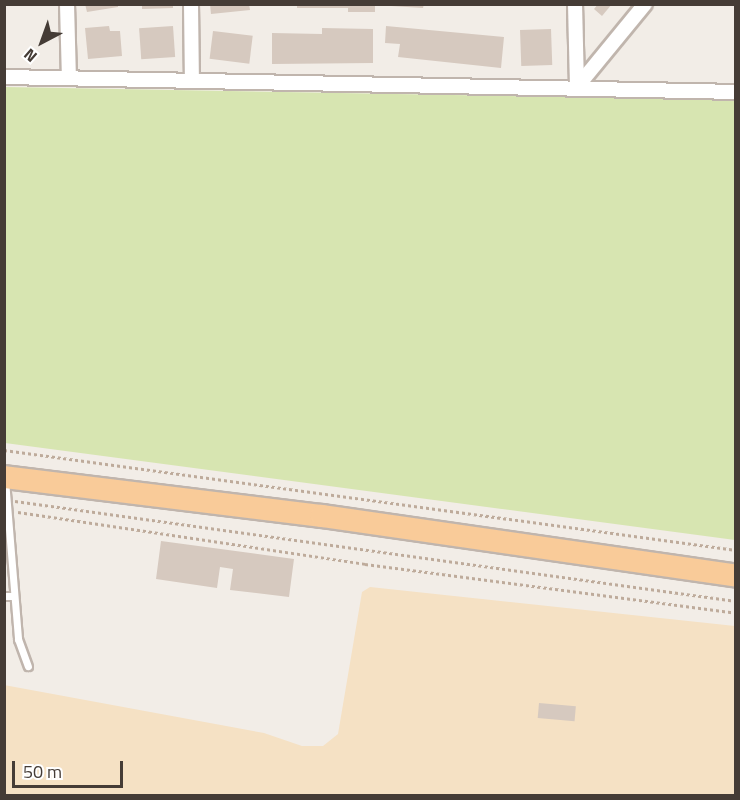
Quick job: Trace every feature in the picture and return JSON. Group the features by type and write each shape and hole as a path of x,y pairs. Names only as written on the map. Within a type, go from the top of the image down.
{"main road":[{"path":"5,485 322,516 735,576"}],"street":[{"path":"67,4 69,78"},
{"path":"192,4 192,81"},
{"path":"575,4 577,87"},
{"path":"577,87 645,4"},
{"path":"4,77 735,92"}],"lane":[{"path":"5,485 18,639 28,666"},
{"path":"4,596 15,596"}],"path":[{"path":"4,450 735,550"},
{"path":"5,485 735,601"},
{"path":"8,511 365,564 735,613"}],"green space":[{"path":"5,87 735,100 735,540 5,443"}],"sand":[{"path":"370,587 735,626 735,795 5,795 4,685 264,733 302,746 323,746 338,734 362,592"}],"building":[{"path":"85,4 118,4 118,7 87,12"},
{"path":"142,4 173,4 173,8 142,9"},
{"path":"210,4 249,4 250,10 211,14"},
{"path":"297,4 375,4 375,12 348,12 348,8 297,8"},
{"path":"391,4 424,4 423,8 391,6"},
{"path":"598,4 612,4 602,16 594,9"},
{"path":"109,26 110,31 120,31 122,56 88,59 85,28"},
{"path":"173,26 175,57 141,59 139,28"},
{"path":"386,26 504,37 501,68 398,57 400,44 385,43"},
{"path":"322,28 373,29 373,63 272,64 272,33 322,34"},
{"path":"551,29 552,65 521,66 520,30"},
{"path":"213,31 253,36 249,64 210,59"},
{"path":"161,541 294,559 289,597 230,590 233,569 220,567 217,588 156,579"},
{"path":"539,703 576,706 575,721 538,718"}]}
